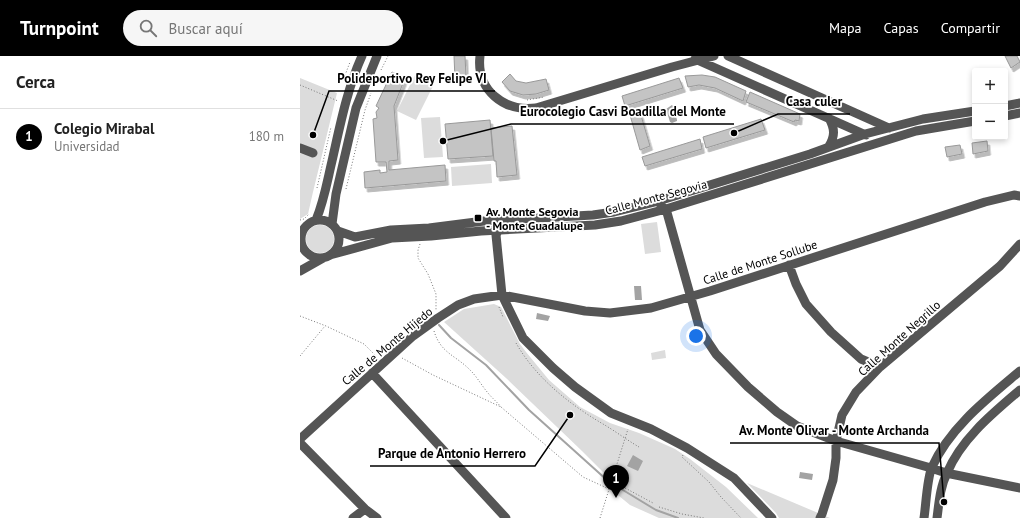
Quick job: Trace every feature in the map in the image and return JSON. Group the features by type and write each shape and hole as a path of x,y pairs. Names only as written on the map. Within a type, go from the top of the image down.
{"street":[{"path":"316,220 326,192 354,73 362,56"},
{"path":"335,228 336,194 356,108 377,56"},
{"path":"480,56 481,72 489,90 504,103 523,109 536,108 693,58 714,56"},
{"path":"693,58 865,134 884,141 889,136 889,128 728,56"},
{"path":"748,56 747,60 750,66"},
{"path":"1008,106 1020,104"},
{"name":"Calle Monte Segovia","path":"335,228 355,237 391,230 429,228 484,221 593,216 654,202 810,154 865,134 923,119 972,111"},
{"path":"1008,115 1020,113"},
{"path":"829,118 833,126 834,133 829,146"},
{"name":"Calle Monte Segovia","path":"300,271 326,257 392,238 595,225 621,221 666,209 884,141 916,132 972,122"},
{"path":"300,148 312,153"},
{"name":"Calle de Monte Sollube","path":"502,295 585,311 610,313 651,308 690,297 985,202 1014,195 1020,196"},
{"path":"673,196 666,209 700,330 716,354 748,387 777,412 796,426 836,441 946,473 1020,488"},
{"path":"654,202 666,209"},
{"path":"300,271 307,262 301,239 302,230 308,224 316,220 324,220 335,228 339,236 338,245 334,253 326,257 312,256 304,249"},
{"path":"495,232 504,220"},
{"path":"484,221 495,232 502,295 523,338 575,388 611,413 651,429 687,448 734,478 772,518"},
{"name":"Calle Monte Negrillo","path":"820,518 833,480 836,458 836,441 842,415 856,392 880,367 1000,266 1020,244"},
{"path":"789,265 806,304 831,332 861,359 880,367"},
{"name":"Calle de Monte Hijedo","path":"300,439 394,353 434,320 458,305 474,300 502,295"},
{"path":"924,518 932,468 947,441 975,409 1020,371"},
{"path":"372,373 506,518"},
{"path":"937,518 940,495 946,473 958,451 999,408 1020,390"},
{"path":"300,443 365,509 377,518"},
{"path":"354,518 365,509"}],"path":[{"path":"379,73 388,56"},
{"path":"300,85 346,105"},
{"path":"346,189 365,110 372,90"},
{"path":"522,101 545,96"},
{"path":"356,108 365,110"},
{"path":"422,236 418,250 418,258 428,274 436,294 434,331 436,339 444,350 471,371 488,394 501,407 583,476 609,489"},
{"path":"300,316 326,326 364,344 383,363"},
{"path":"300,356 326,326"},
{"path":"394,353 433,375 501,407"},
{"path":"600,518 631,421"},
{"path":"625,439 640,447"},
{"path":"682,458 709,482 720,497 741,518"},
{"path":"620,485 625,476"},
{"path":"612,480 652,504"},
{"path":"659,506 682,514 704,518"}],"shaded area":[{"path":"415,75 434,84 416,120 397,111"},
{"path":"300,78 337,93 308,214 300,219"},
{"path":"672,105 674,107 677,121 672,123 670,122 666,109"},
{"path":"440,117 443,157 424,158 421,118"},
{"path":"491,164 492,183 452,186 451,167"},
{"path":"657,222 661,252 645,254 641,224"},
{"path":"320,225 330,229 334,239 330,249 320,253 310,249 306,239 310,229"},
{"path":"634,286 641,286 642,300 635,300"},
{"path":"494,304 501,307 520,344 549,380 580,407 610,423 639,433 675,449 726,487 758,518 659,518 630,505 613,491 615,484 582,451 506,378 444,322 464,309"},
{"path":"537,313 550,316 548,321 536,319"},
{"path":"665,350 666,358 652,360 651,353"},
{"path":"633,455 643,461 638,471 627,466"},
{"path":"800,472 813,474 812,480 799,478"},
{"path":"747,483 830,518 779,518"}],"building":[{"path":"454,56 465,56 466,76 455,79"},
{"path":"1005,56 1017,56 1020,62 1011,68"},
{"path":"392,72 405,78 394,106 398,160 389,161 389,170 445,165 446,181 365,188 364,172 380,170 380,173 387,172 386,162 376,162 373,119 377,118 376,112 379,108 376,106"},
{"path":"510,74 516,81 526,83 546,79 549,90 536,94 523,95 510,91 502,82"},
{"path":"702,75 715,77 746,91 743,101 715,88 699,85 688,87 685,76"},
{"path":"679,78 683,88 625,106 622,96"},
{"path":"750,92 800,114 799,121 795,120 794,122 746,102"},
{"path":"640,112 650,146 640,150 630,115"},
{"path":"761,119 765,130 706,148 703,137"},
{"path":"490,120 493,156 448,159 445,124"},
{"path":"512,126 517,175 497,177 491,128"},
{"path":"700,139 702,149 645,166 642,157"},
{"path":"987,141 988,151 973,154 972,143"},
{"path":"960,145 962,154 947,157 945,147"}],"waterway":[{"path":"439,325 451,338 486,365 529,410 608,481"},
{"path":"613,484 656,510 678,518"}],"place":[{"name":"Casa culer","path":"734,133"},
{"name":"Polideportivo Rey Felipe VI","path":"313,135"},
{"name":"Eurocolegio Casvi Boadilla del Monte","path":"443,141"},
{"name":"Av. Monte Segovia - Monte Guadalupe","path":"478,218"},
{"name":"Parque de Antonio Herrero","path":"570,415"},
{"name":"Colegio Mirabal","path":"616,498"},
{"name":"Av. Monte Olivar - Monte Archanda","path":"944,502"}]}
